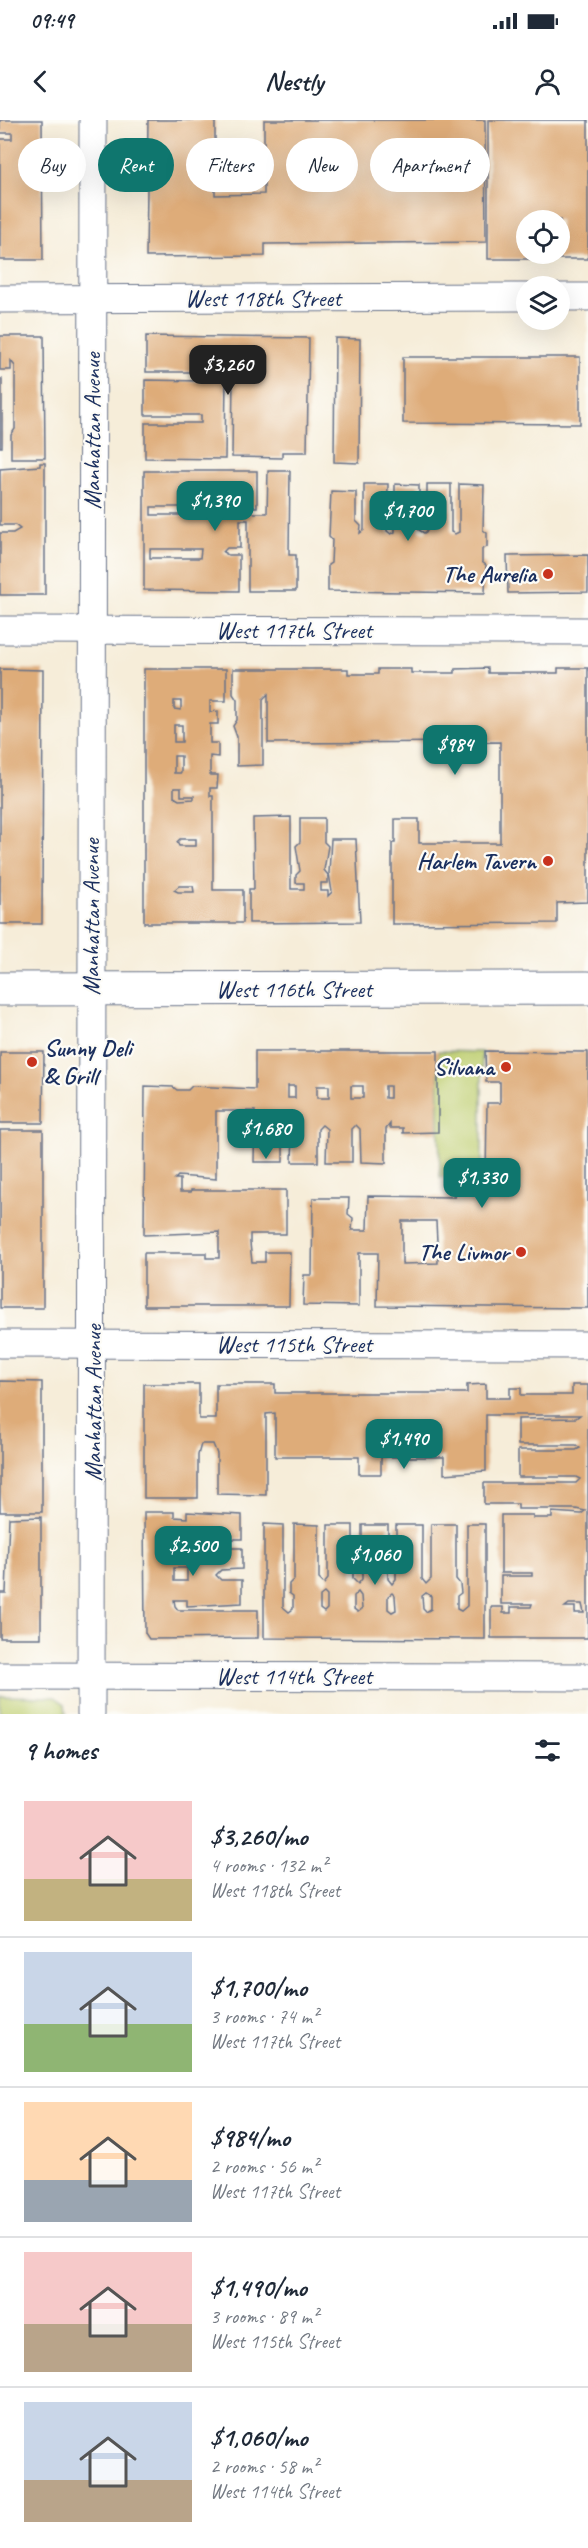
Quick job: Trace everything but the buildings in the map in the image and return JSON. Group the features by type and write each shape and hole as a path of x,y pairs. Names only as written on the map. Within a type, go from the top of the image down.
{"street":[{"name":"Manhattan Avenue","path":"91,1714 93,1344 90,630 93,120"},
{"name":"West 118th Street","path":"0,299 516,297"},
{"path":"570,297 588,297"},
{"name":"West 117th Street","path":"0,630 588,631"},
{"name":"West 116th Street","path":"0,989 588,988"},
{"name":"West 115th Street","path":"0,1344 588,1345"},
{"name":"West 114th Street","path":"0,1676 588,1677"}],"green space":[{"path":"438,1051 482,1052 482,1176 440,1177"},
{"path":"0,1696 55,1697 65,1704 66,1714 0,1714"}],"place":[{"name":"The Aurelia","path":"548,574"},
{"name":"Harlem Tavern","path":"548,861"},
{"name":"Sunny Deli & Grill","path":"32,1062"},
{"name":"Silvana","path":"506,1067"},
{"name":"The Livmor","path":"521,1252"}]}
